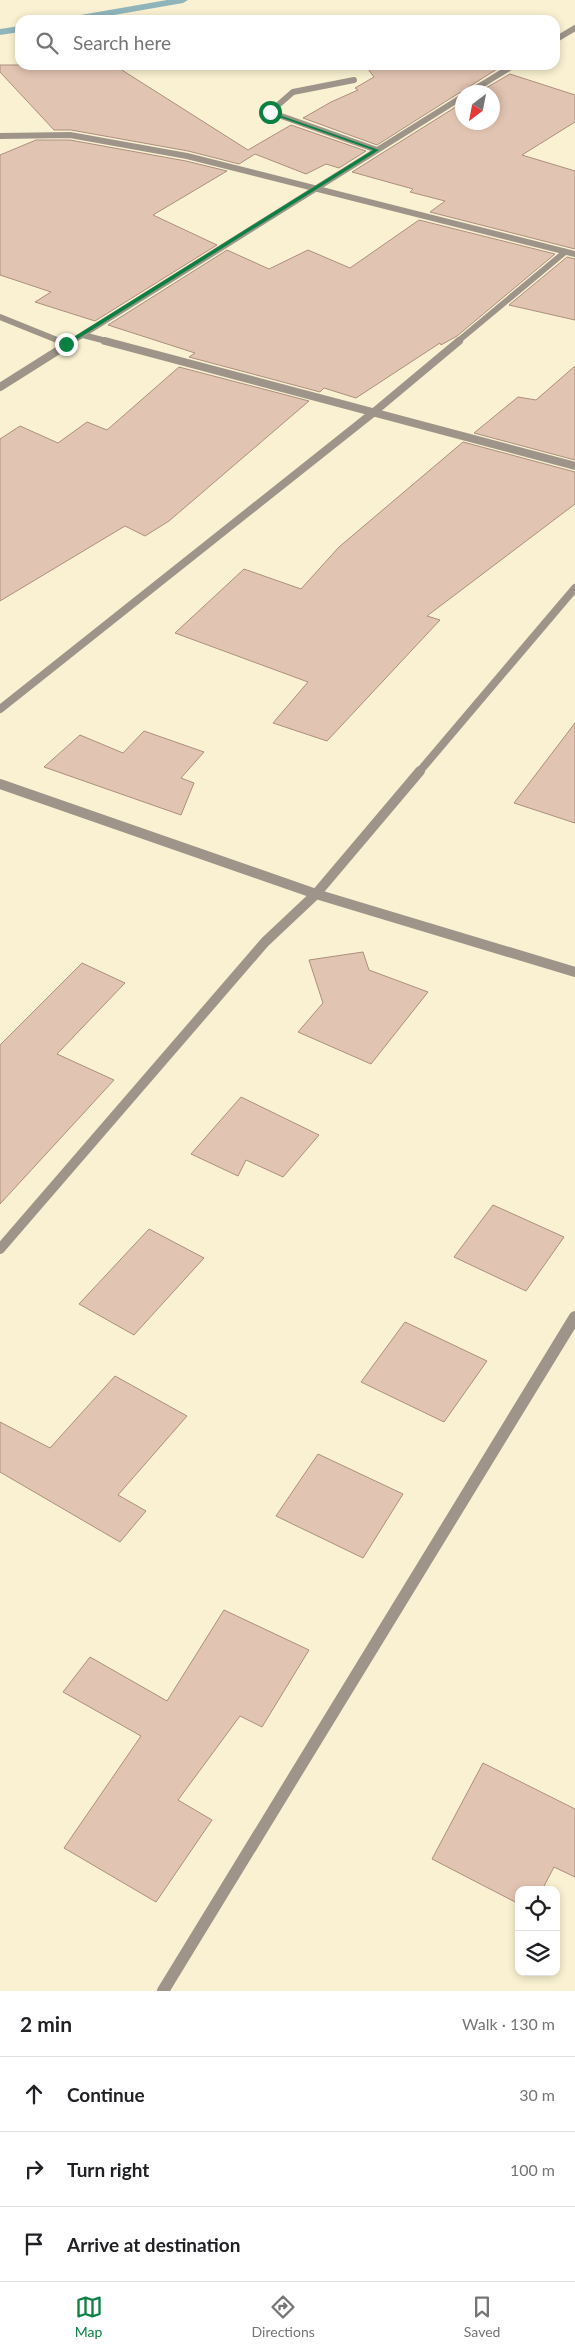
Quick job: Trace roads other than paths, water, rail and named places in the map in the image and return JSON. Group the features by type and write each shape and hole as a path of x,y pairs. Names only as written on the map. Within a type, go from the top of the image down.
{"street":[{"path":"560,37 575,28"},
{"path":"481,85 506,70"},
{"path":"354,80 293,92 270,112 377,150"},
{"path":"0,387 455,101"},
{"path":"0,136 70,135 187,156 575,254"},
{"path":"0,708 374,412 565,252"},
{"path":"0,317 66,344"},
{"path":"82,335 575,466"},
{"path":"0,1249 265,942 316,894 575,588"},
{"path":"0,784 316,894 575,972"},
{"path":"163,1991 575,1317"}],"waterway":[{"path":"98,15 183,0"},
{"path":"0,32 15,30"}]}
